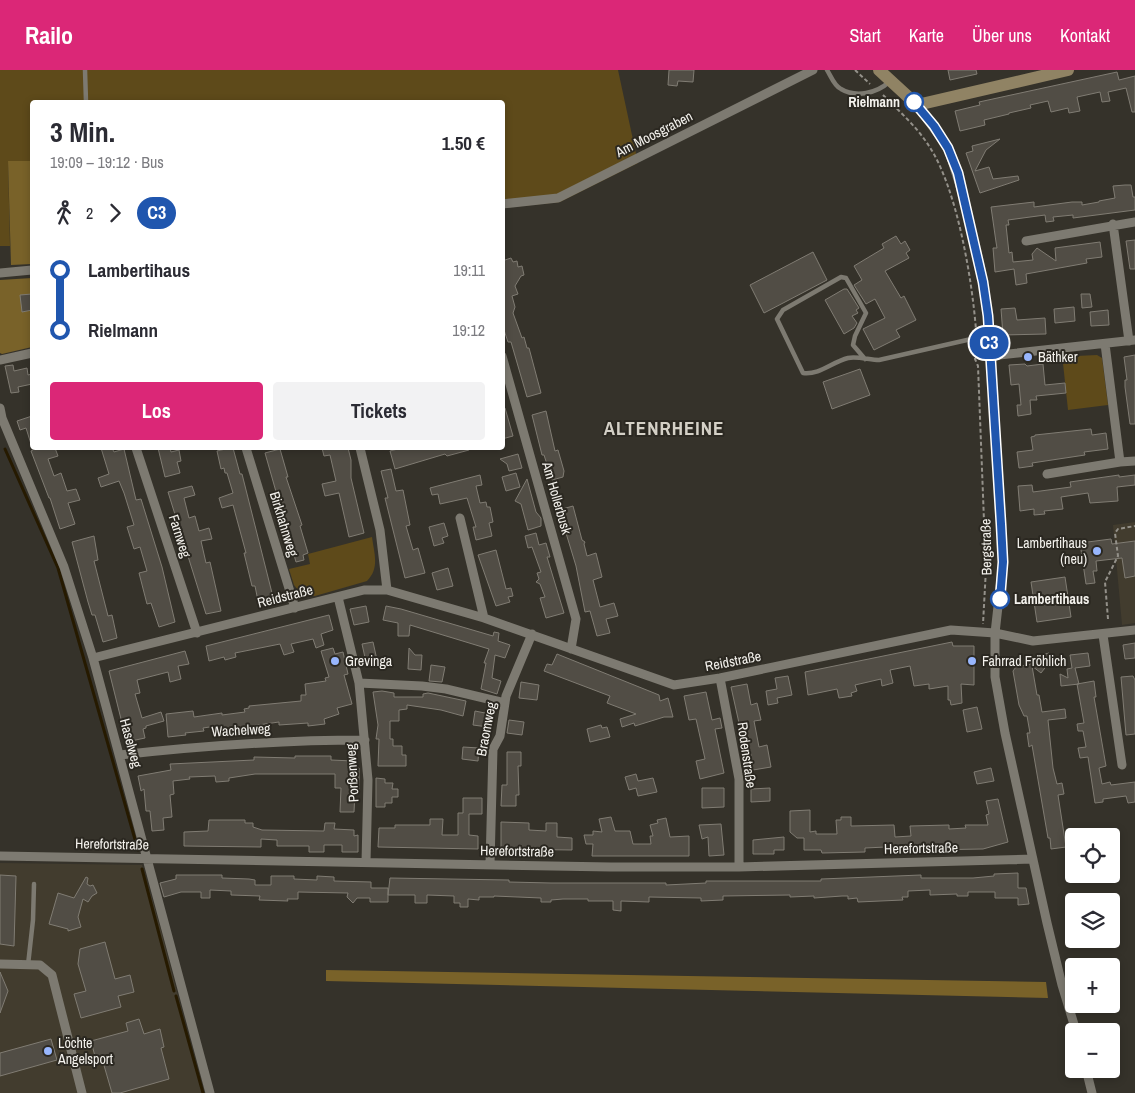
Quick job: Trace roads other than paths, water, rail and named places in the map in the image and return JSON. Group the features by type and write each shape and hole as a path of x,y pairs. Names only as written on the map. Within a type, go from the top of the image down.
{"street":[{"name":"Am Moosgraben","path":"505,204 558,198 813,70"},
{"name":"Bergstraße","path":"879,70 917,105 948,148 958,173 983,282 989,335 1003,562 995,633 995,677 1033,860 1062,985 1074,1023"},
{"path":"917,105 1068,70"},
{"path":"1026,241 1113,224 1135,222"},
{"path":"990,356 1132,340 1113,224"},
{"path":"0,273 30,270"},
{"path":"1105,344 1120,462"},
{"path":"0,360 30,353"},
{"name":"Am Hollerbusk","path":"505,367 576,618 571,649"},
{"name":"Haselweg","path":"0,408 2,418 64,567 93,658 210,1093"},
{"name":"Farnweg","path":"137,450 197,633"},
{"name":"Birkhahnweg","path":"247,450 295,608"},
{"path":"360,450 380,530 387,590"},
{"path":"1047,474 1135,461"},
{"path":"460,518 484,618"},
{"name":"Reidstraße","path":"93,658 364,590 387,590 484,618 674,685 720,678 950,630 995,633 1033,641 1103,635 1135,630"},
{"name":"Porßenweg","path":"338,597 359,683 368,780 366,862"},
{"name":"Braomweg","path":"490,864 493,749 500,736 505,703 532,634"},
{"path":"1103,635 1122,765"},
{"name":"Rodenstraße","path":"720,678 739,779 739,867"},
{"path":"359,683 446,689 505,703"},
{"name":"Wachelweg","path":"120,755 219,744 304,740 365,740"},
{"name":"Herefortstraße","path":"0,856 611,867 739,867 1033,860"},
{"path":"0,964 40,965 52,976 82,1093"},
{"path":"1088,1078 1092,1093"}],"lane":[{"path":"85,70 86,100"},
{"path":"827,70 839,89 850,93 870,93 879,90 890,81"},
{"path":"865,359 854,345 855,336 866,313 846,278 841,277 783,310 777,319 803,373 812,374 849,358 879,360 989,335"},
{"path":"28,965 34,920 34,884"}],"waterway":[{"path":"5,449 58,568 138,850"},
{"path":"142,869 174,991"},
{"path":"176,996 203,1093"}],"place":[{"name":"Rielmann","path":"914,102"},
{"name":"Bäthker","path":"1028,357"},
{"name":"Lambertihaus (neu)","path":"1097,551"},
{"name":"Lambertihaus","path":"1000,599"},
{"name":"Grevinga","path":"335,661"},
{"name":"Fahrrad Fröhlich","path":"972,661"},
{"name":"Löchte Angelsport","path":"48,1051"}],"district":[{"name":"ALTENRHEINE","path":"664,428"}]}
